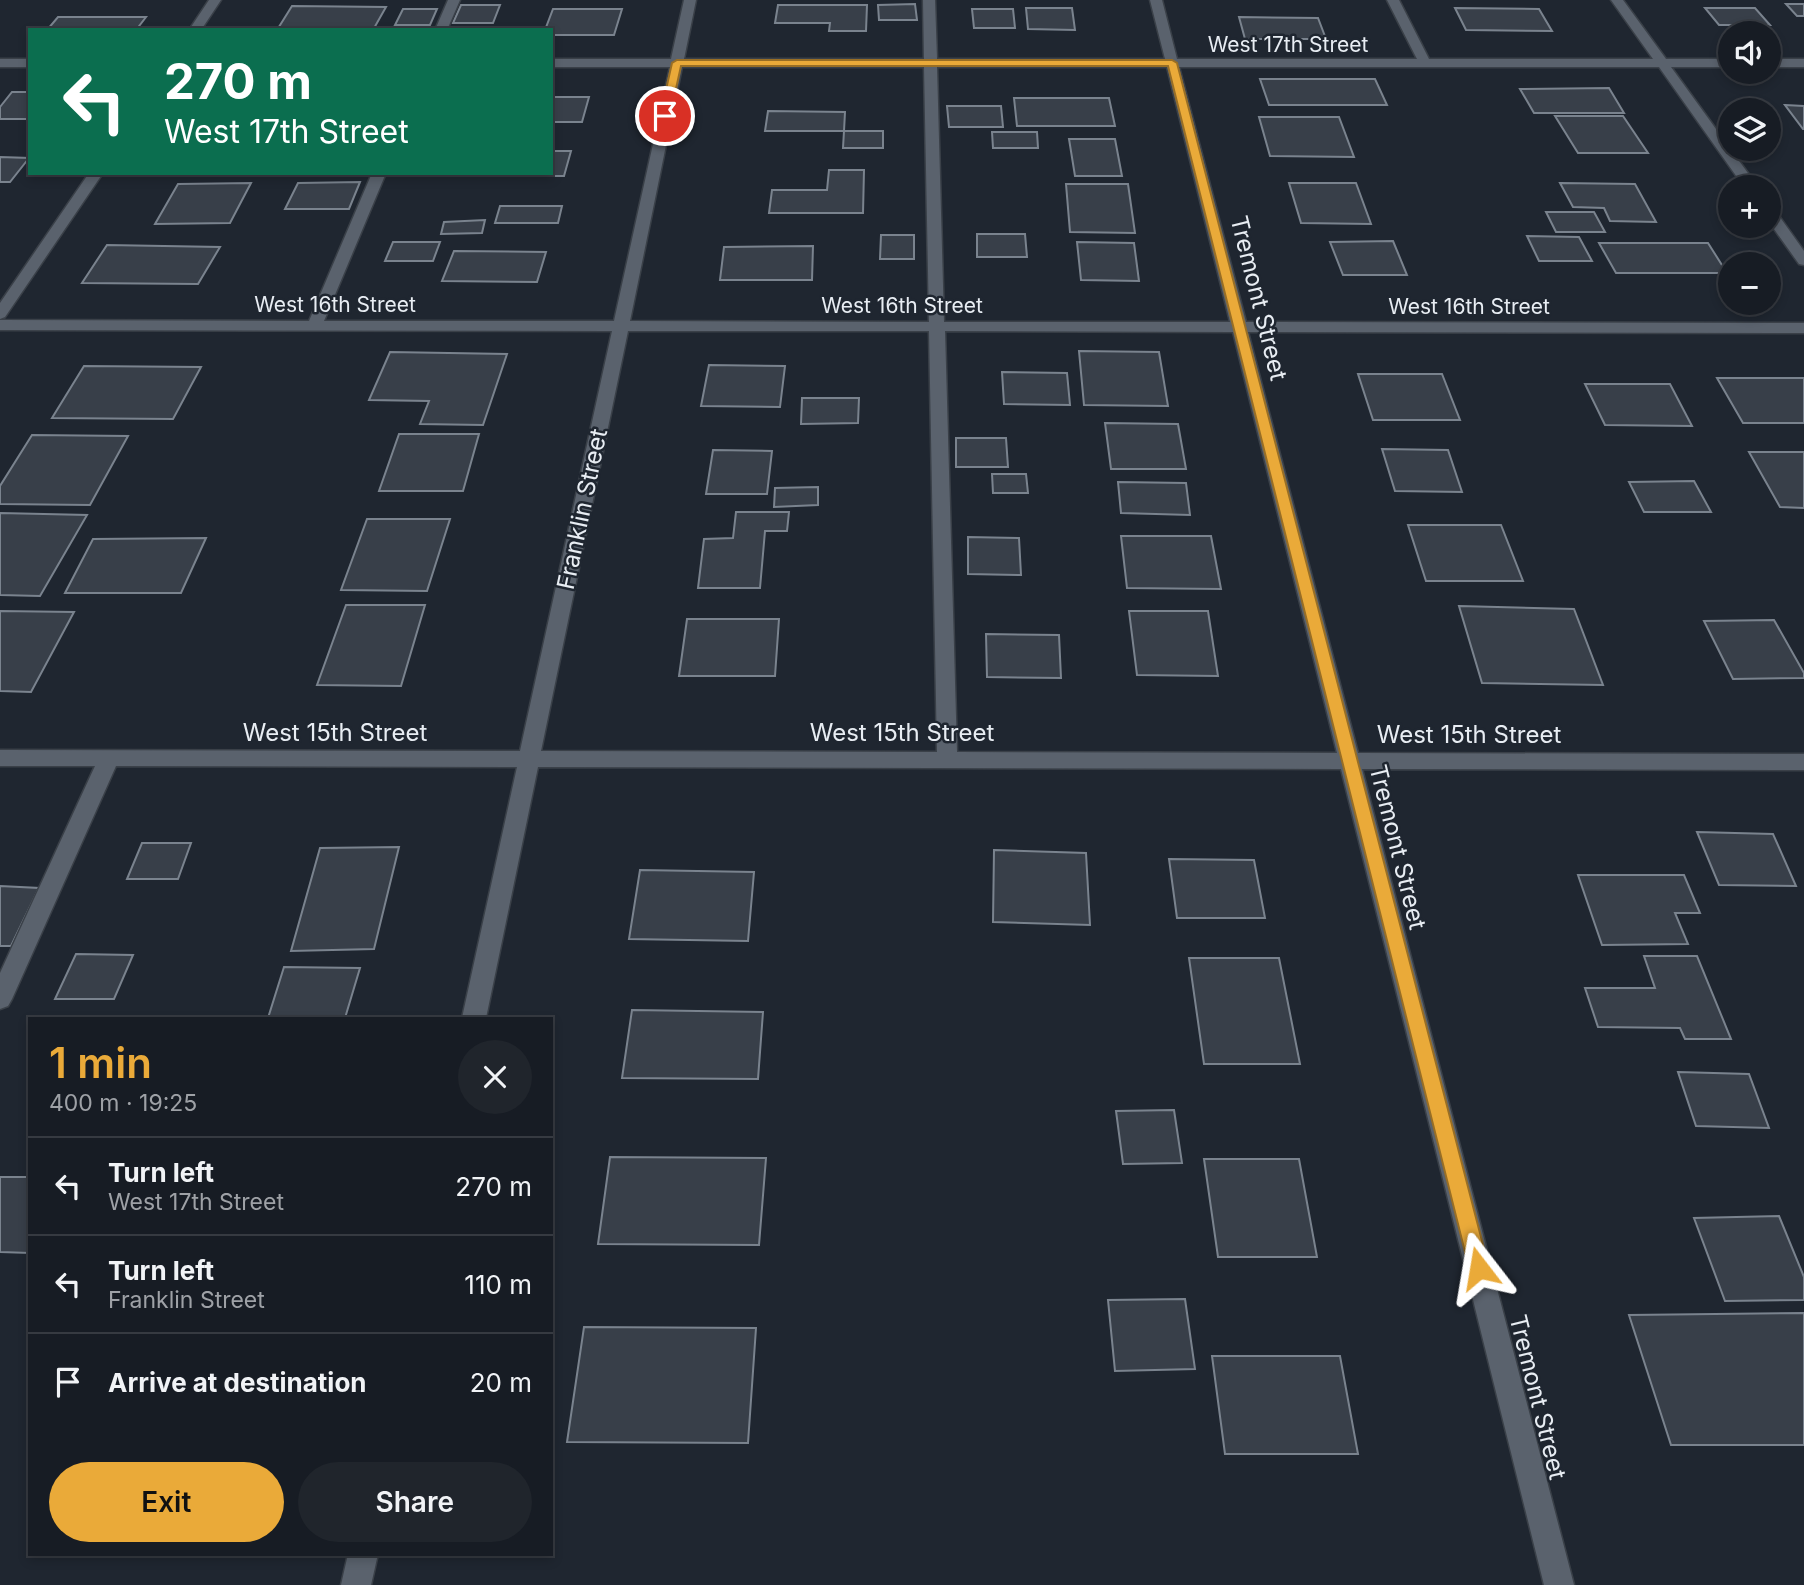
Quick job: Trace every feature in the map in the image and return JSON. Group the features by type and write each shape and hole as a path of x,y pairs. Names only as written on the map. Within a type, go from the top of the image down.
{"street":[{"path":"196,28 215,0"},
{"path":"442,28 454,0"},
{"name":"Franklin Street","path":"474,1017 690,0"},
{"path":"929,0 947,759"},
{"name":"Tremont Street","path":"1156,0 1559,1585"},
{"path":"1393,0 1425,63"},
{"path":"1617,0 1742,175"},
{"path":"0,63 28,63"},
{"name":"West 17th Street","path":"553,63 1718,63"},
{"path":"1781,63 1804,63"},
{"path":"0,314 95,175"},
{"path":"316,325 378,175"},
{"path":"1781,229 1804,261"},
{"name":"West 16th Street","path":"0,325 1804,328"},
{"name":"West 15th Street","path":"0,758 1804,762"},
{"path":"0,999 109,758"},
{"path":"356,1585 363,1556"}],"building":[{"path":"915,4 917,20 879,20 878,5"},
{"path":"1786,4 1804,4 1804,16 1797,16"},
{"path":"461,5 500,5 493,23 453,23"},
{"path":"778,5 867,5 866,31 829,31 830,23 775,23"},
{"path":"292,6 386,7 374,28 278,28"},
{"path":"1026,8 1072,8 1075,30 1028,29"},
{"path":"1455,8 1539,9 1552,31 1466,30"},
{"path":"1705,8 1755,8 1766,21 1718,21 1718,24"},
{"path":"403,9 437,9 430,25 395,25"},
{"path":"553,9 622,9 614,35 553,35 553,28 546,28"},
{"path":"972,9 1013,9 1015,28 974,28"},
{"path":"58,17 146,17 138,28 49,28"},
{"path":"1239,17 1318,18 1326,39 1245,39"},
{"path":"1260,79 1375,79 1387,105 1269,105"},
{"path":"1609,88 1624,113 1534,113 1520,89"},
{"path":"12,92 28,92 28,119 0,119 0,107"},
{"path":"553,97 589,97 582,122 553,122"},
{"path":"1014,98 1109,98 1115,126 1017,126"},
{"path":"1785,105 1804,106 1804,129 1803,129"},
{"path":"947,106 1001,106 1003,127 949,127"},
{"path":"768,111 845,112 844,131 765,131"},
{"path":"1555,116 1623,116 1648,153 1578,153"},
{"path":"1259,117 1339,117 1354,157 1270,156"},
{"path":"844,131 883,131 883,148 843,148"},
{"path":"992,132 1037,132 1038,148 993,148"},
{"path":"1069,139 1115,139 1122,176 1075,176"},
{"path":"553,151 571,151 564,176 488,176 553,175"},
{"path":"0,157 28,158 10,182 0,182"},
{"path":"829,170 864,170 863,213 769,213 772,190 827,190"},
{"path":"360,182 349,209 285,209 298,183"},
{"path":"251,183 230,223 155,224 178,184"},
{"path":"1289,183 1356,183 1371,224 1301,223"},
{"path":"1560,183 1635,184 1656,222 1610,221 1604,208 1573,207"},
{"path":"1066,184 1128,184 1135,233 1070,232"},
{"path":"500,206 562,206 558,223 495,223"},
{"path":"1546,212 1594,212 1605,232 1556,232"},
{"path":"485,220 482,233 441,234 444,222"},
{"path":"977,234 1025,234 1027,257 977,257"},
{"path":"881,235 914,235 914,259 880,259"},
{"path":"1527,236 1579,237 1592,261 1539,261"},
{"path":"1393,241 1407,275 1343,275 1330,242"},
{"path":"393,242 440,242 433,261 385,261"},
{"path":"1077,242 1134,243 1139,281 1081,280"},
{"path":"1599,243 1708,243 1718,259 1718,273 1616,273"},
{"path":"107,245 220,247 198,284 82,283"},
{"path":"813,246 812,280 720,280 724,247"},
{"path":"454,251 546,252 537,282 442,281"},
{"path":"1079,351 1159,352 1168,406 1084,405"},
{"path":"390,352 507,354 483,425 420,424 429,401 369,400"},
{"path":"709,365 785,366 780,407 701,406"},
{"path":"84,366 201,367 173,419 52,418"},
{"path":"1002,372 1067,373 1070,405 1004,404"},
{"path":"1358,374 1442,374 1460,420 1373,420"},
{"path":"1717,378 1804,378 1804,423 1743,423"},
{"path":"1585,384 1670,384 1692,426 1605,425"},
{"path":"802,398 859,398 858,423 801,424"},
{"path":"1105,423 1178,424 1186,469 1111,469"},
{"path":"399,434 479,434 463,491 379,491"},
{"path":"32,435 128,436 90,505 0,504 0,486"},
{"path":"956,438 1006,438 1008,467 956,467"},
{"path":"1382,449 1448,450 1462,492 1395,491"},
{"path":"713,450 772,451 767,494 706,494"},
{"path":"1749,452 1804,452 1804,508 1780,507"},
{"path":"992,474 1026,474 1028,493 993,493"},
{"path":"1694,481 1711,512 1644,512 1629,482"},
{"path":"1118,482 1186,483 1190,515 1121,513"},
{"path":"818,487 818,505 774,507 775,488"},
{"path":"736,512 789,512 787,531 765,531 760,588 698,588 704,539 733,538"},
{"path":"0,513 87,515 40,596 0,595"},
{"path":"367,519 450,519 427,591 341,590"},
{"path":"1408,525 1501,525 1523,581 1426,581"},
{"path":"1121,536 1211,536 1221,589 1127,588"},
{"path":"968,537 1019,538 1021,575 968,574"},
{"path":"206,538 181,593 65,593 93,539"},
{"path":"346,605 425,605 401,686 317,685"},
{"path":"1459,606 1574,609 1603,685 1482,683"},
{"path":"0,611 74,612 31,692 0,691"},
{"path":"1129,611 1208,611 1218,676 1137,675"},
{"path":"687,619 779,619 775,676 679,676"},
{"path":"1774,620 1804,673 1804,678 1733,679 1704,621"},
{"path":"986,634 1059,635 1061,678 987,677"},
{"path":"1697,832 1773,834 1796,886 1719,885"},
{"path":"142,843 191,843 178,879 127,879"},
{"path":"399,847 374,949 291,951 320,848"},
{"path":"994,850 1086,853 1090,925 993,922"},
{"path":"1169,859 1254,860 1265,918 1177,918"},
{"path":"640,870 754,872 748,941 629,939"},
{"path":"1578,875 1684,875 1700,913 1675,913 1688,944 1602,945"},
{"path":"0,886 39,888 11,946 0,946"},
{"path":"76,954 133,955 114,999 55,999"},
{"path":"1644,956 1697,956 1731,1039 1685,1039 1680,1028 1598,1027 1585,988 1655,988"},
{"path":"1189,958 1279,958 1300,1064 1204,1064"},
{"path":"284,967 360,968 345,1017 268,1017"},
{"path":"632,1010 763,1012 758,1079 622,1078"},
{"path":"1678,1072 1749,1074 1769,1128 1696,1126"},
{"path":"1174,1110 1182,1163 1123,1164 1116,1111"},
{"path":"610,1157 766,1158 759,1245 598,1244"},
{"path":"1204,1159 1299,1159 1317,1257 1218,1257"},
{"path":"0,1177 28,1177 28,1253 0,1252"},
{"path":"1779,1216 1804,1277 1804,1300 1725,1301 1694,1218"},
{"path":"1185,1299 1195,1369 1115,1371 1108,1300"},
{"path":"1804,1313 1804,1445 1671,1445 1629,1315"},
{"path":"584,1327 756,1328 748,1443 567,1442"},
{"path":"1212,1356 1340,1356 1358,1454 1225,1454"}],"route":[{"path":"665,116 677,63 1172,63 1479,1268"}]}
